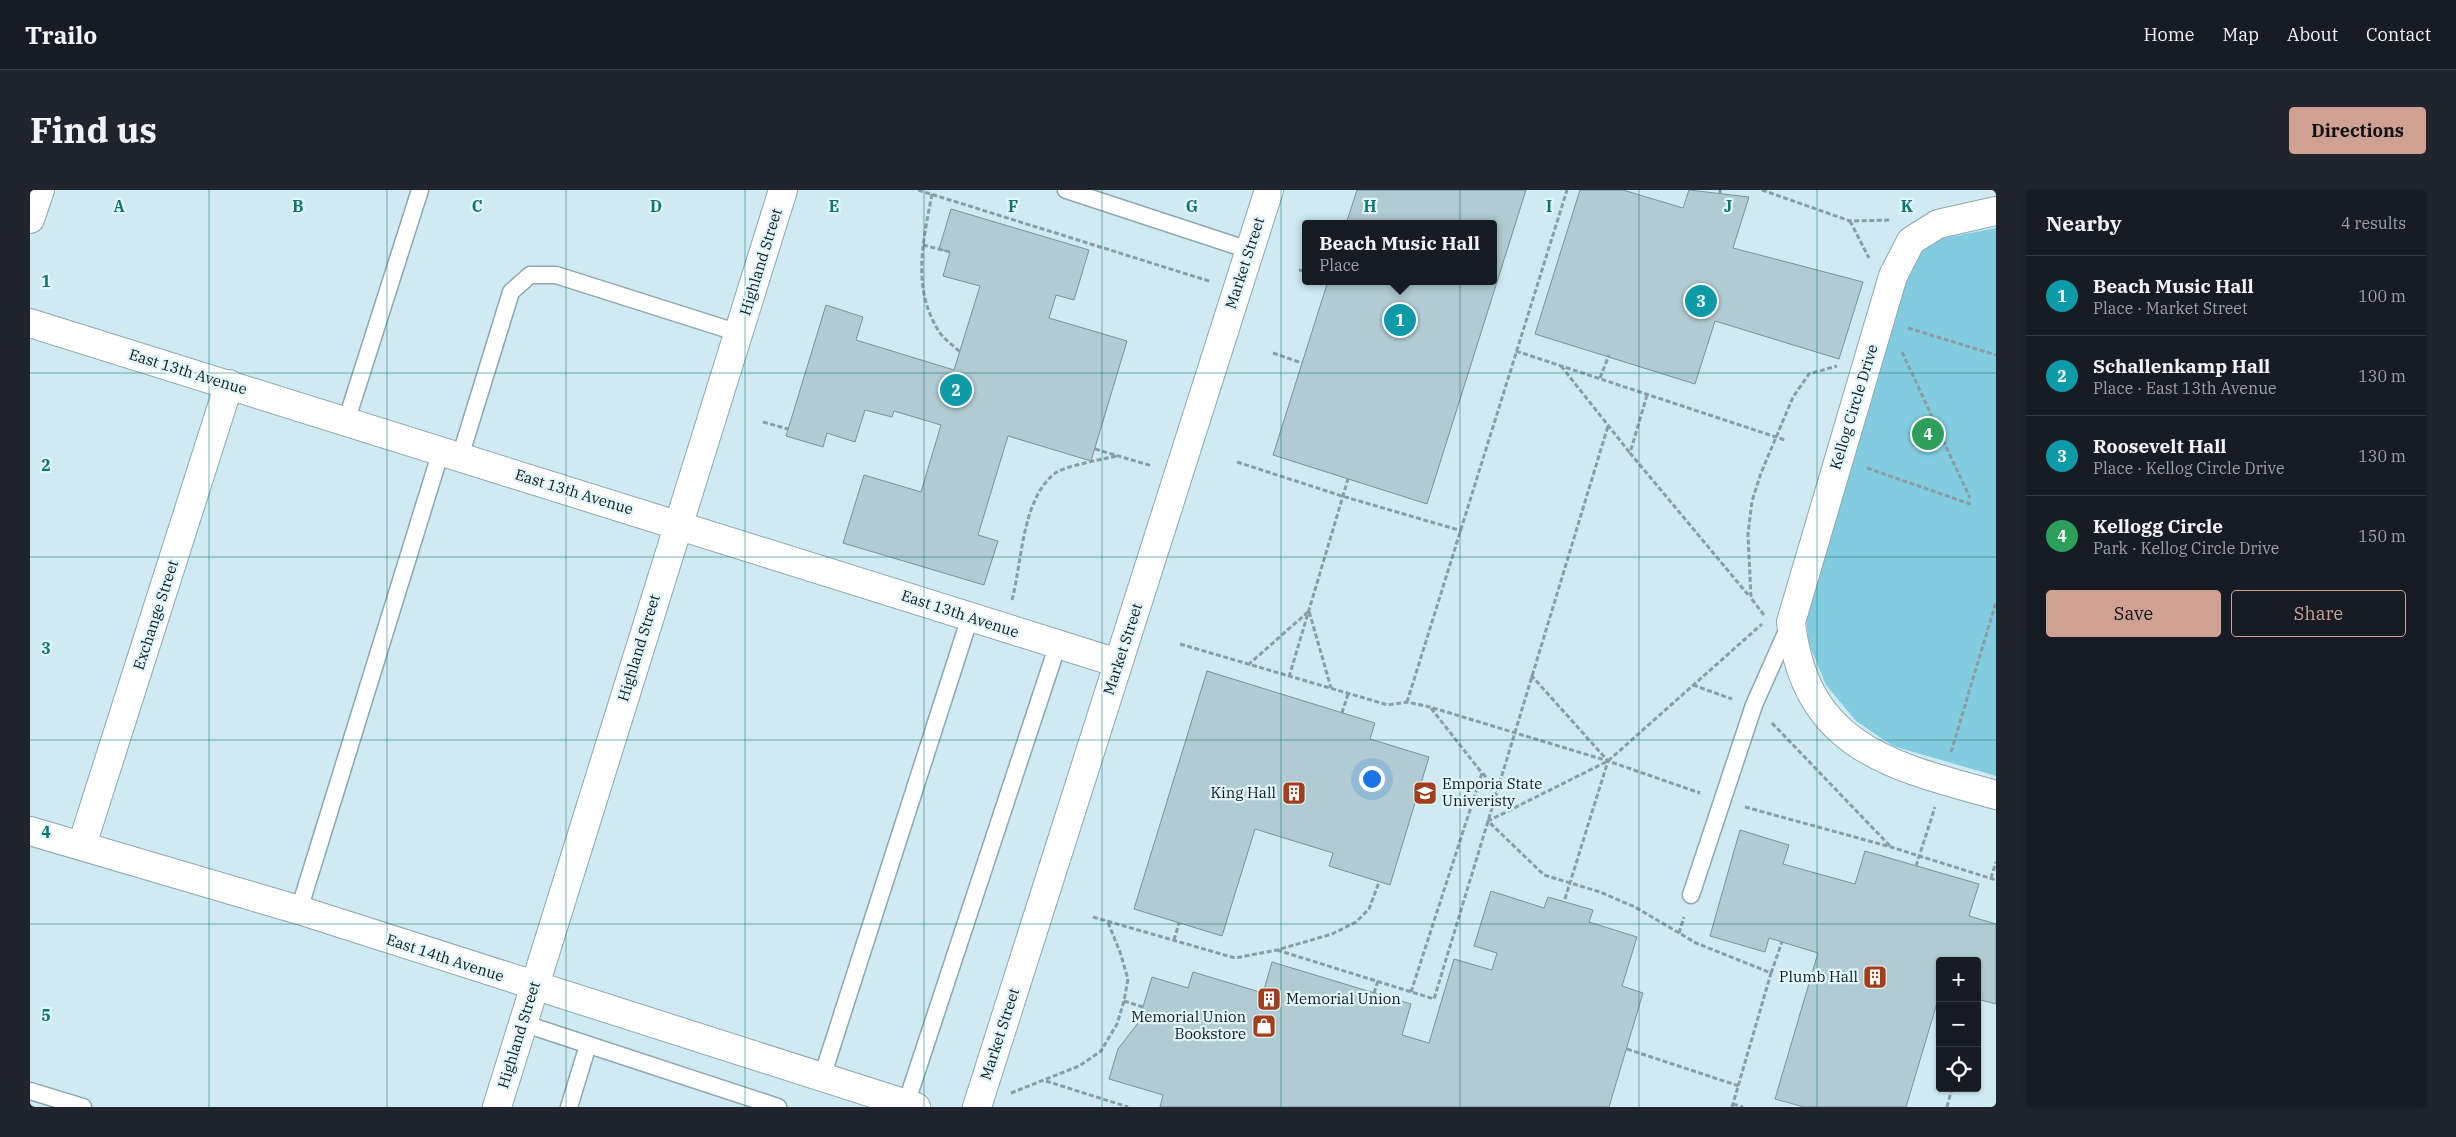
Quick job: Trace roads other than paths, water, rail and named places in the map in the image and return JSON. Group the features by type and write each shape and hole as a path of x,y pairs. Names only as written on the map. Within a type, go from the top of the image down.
{"street":[{"path":"30,219 40,190"},
{"name":"Market Street","path":"977,1107 1268,190"},
{"name":"Highland Street","path":"497,1107 533,986 739,332 777,192"},
{"name":"Kellog Circle Drive","path":"1996,211 1938,224 1911,241 1893,276 1791,622 1794,651 1810,693 1828,718 1853,742 1878,757 1942,780 1996,795"},
{"name":"East 13th Avenue","path":"30,323 1118,663"},
{"name":"Exchange Street","path":"82,845 229,384"},
{"name":"East 14th Avenue","path":"30,831 299,910 911,1105"}],"lane":[{"path":"346,422 420,190"},
{"path":"1066,190 1250,250"},
{"path":"299,910 451,454 512,292 530,275 556,275 739,332"},
{"path":"822,1077 970,616"},
{"path":"1691,895 1754,705 1791,622"},
{"path":"911,1105 1058,644"},
{"path":"522,1023 778,1107"},
{"path":"569,1107 588,1045"},
{"path":"30,1091 83,1107"}],"place":[{"name":"Roosevelt Hall","path":"1701,301"},
{"name":"Beach Music Hall","path":"1400,320"},
{"name":"Schallenkamp Hall","path":"956,390"},
{"name":"Kellogg Circle","path":"1928,434"},
{"name":"King Hall","path":"1294,793"},
{"name":"Emporia State Univeristy","path":"1425,793"},
{"name":"Plumb Hall","path":"1875,977"},
{"name":"Memorial Union","path":"1269,999"},
{"name":"Memorial Union Bookstore","path":"1264,1026"}]}
